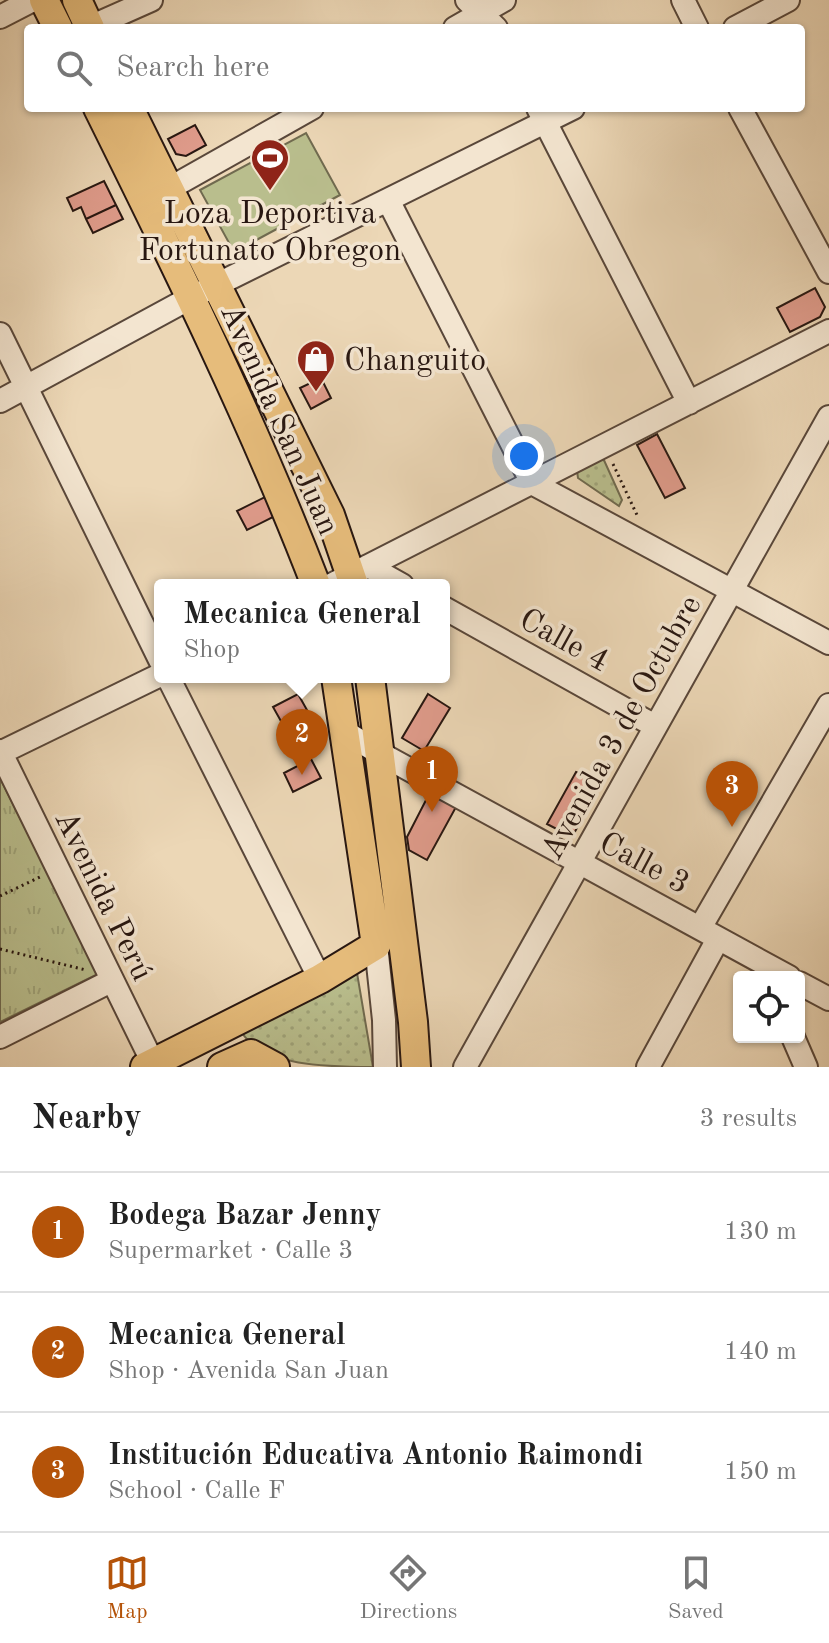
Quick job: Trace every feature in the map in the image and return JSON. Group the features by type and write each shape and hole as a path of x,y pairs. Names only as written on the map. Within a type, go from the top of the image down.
{"main road":[{"path":"44,0 56,24"},
{"path":"77,0 88,24"},
{"name":"Avenida San Juan","path":"101,112 216,285 330,515 352,578"},
{"name":"Avenida San Juan","path":"130,112 190,298 297,534 314,579"},
{"path":"151,1066 320,979 376,945 337,683"},
{"path":"371,683 416,1067"},
{"path":"222,1067 251,1054 275,1067"}],"street":[{"path":"0,17 33,0"},
{"path":"99,24 151,0"},
{"path":"462,24 504,0"},
{"path":"683,0 695,24"},
{"path":"743,24 788,0"},
{"path":"157,196 305,112"},
{"path":"742,112 829,272"},
{"path":"0,401 190,298 388,200 541,115 689,403"},
{"path":"388,200 532,483 829,643"},
{"path":"352,578 829,331"},
{"path":"0,334 154,648"},
{"name":"Avenida 3 de Octubre","path":"465,1067 829,417"},
{"name":"Calle 4","path":"450,611 655,726"},
{"path":"0,752 154,678"},
{"path":"171,683 320,979"},
{"path":"649,1066 709,933 829,705"},
{"name":"Calle 3","path":"345,732 709,933 766,970"},
{"name":"Avenida Perú","path":"0,752 101,976 151,1066"},
{"path":"376,945 384,1020 385,1067"},
{"path":"0,1037 101,976"},
{"path":"805,986 829,998"},
{"path":"796,1043 806,1067"}],"path":[{"path":"605,446 652,548"},
{"path":"0,896 44,875"},
{"path":"0,949 101,976"},
{"path":"85,958 101,976"},
{"path":"79,978 101,976"}],"green space":[{"name":"Loza Deportiva Fortunato Obregon","path":"306,133 340,195 234,252 200,190"},
{"path":"603,458 622,500 619,506 578,478 577,471"},
{"path":"0,778 98,974 0,1022"},
{"path":"357,973 373,1067 318,1065 280,1058 251,1043 241,1031"}],"building":[{"path":"195,125 206,145 186,156 176,154 168,139"},
{"path":"104,181 116,205 86,219 81,207 73,211 67,198"},
{"path":"116,205 123,219 93,233 86,219"},
{"path":"815,288 825,307 820,317 790,332 777,308"},
{"name":"Changuito","path":"321,378 331,398 311,409 300,388"},
{"path":"657,434 685,488 665,498 637,445"},
{"path":"271,494 281,513 247,530 237,511"},
{"path":"298,694 307,710 282,723 273,707"},
{"path":"428,694 450,708 424,751 402,738"},
{"path":"311,759 321,778 293,792 284,773"},
{"path":"576,772 601,785 572,837 547,824"},
{"path":"436,797 456,807 427,860 409,850 407,837 426,800"}],"place":[{"name":"Loza Deportiva Fortunato Obregon","path":"270,192"},
{"name":"Changuito","path":"316,393"},
{"name":"Mecanica General","path":"302,775"},
{"name":"Bodega Bazar Jenny","path":"432,812"},
{"name":"Institución Educativa Antonio Raimondi","path":"732,827"}]}
